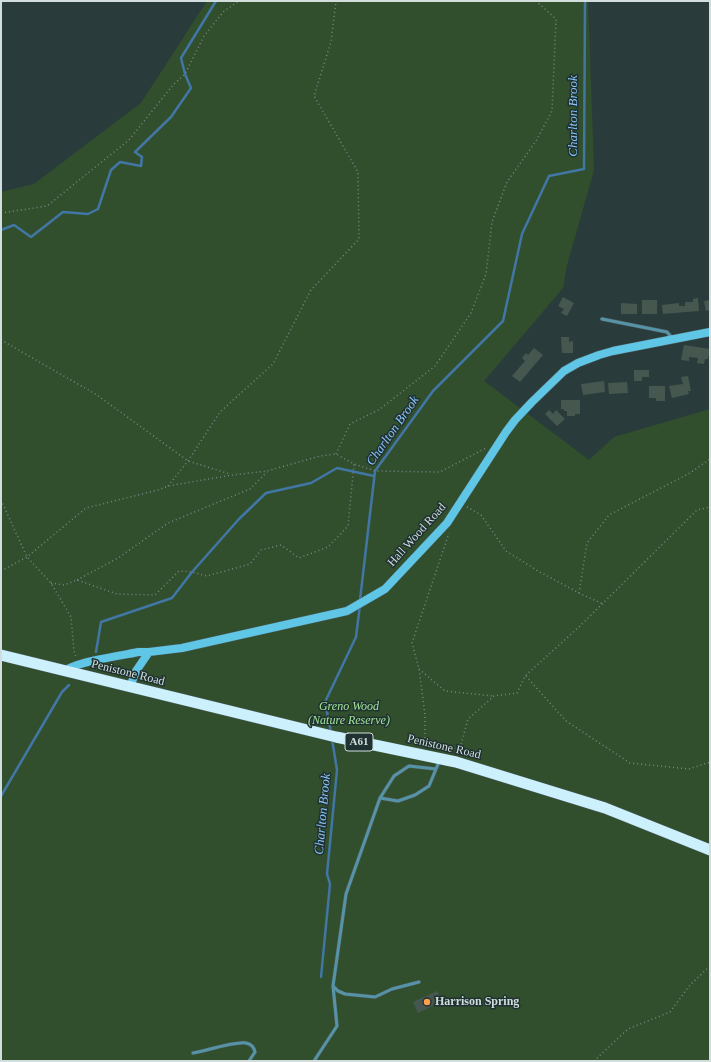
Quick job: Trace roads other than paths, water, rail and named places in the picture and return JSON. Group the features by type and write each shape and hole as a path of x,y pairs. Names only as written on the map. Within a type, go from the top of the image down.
{"highway":[{"name":"Penistone Road","path":"1,655 336,737 425,756 438,764 456,762 605,808 710,850"}],"main road":[{"name":"Hall Wood Road","path":"64,671 79,664 140,652 182,648 347,611 385,589 447,523 515,420 564,371 578,363 599,355 710,332"},
{"path":"130,687 136,671 149,652"}],"lane":[{"path":"602,319 667,332 670,334 672,339"},
{"path":"314,1061 337,1026 333,986 346,894 380,798 394,776 409,766 438,764 429,786 415,795 398,801 380,798"},
{"path":"333,986 338,991 345,994 375,997 392,989 419,982"},
{"path":"193,1053 236,1043 245,1043 254,1048 254,1052 249,1061"}],"waterway":[{"path":"1,230 14,225 31,237 63,212 88,214 98,209 111,170 120,162 141,166 142,157 135,152 171,117 191,88 185,74 181,58 216,1"},
{"name":"Charlton Brook","path":"360,600 375,471 433,391 503,321 522,234 549,176 584,169 585,1"},
{"path":"96,652 101,622 172,598 192,572 239,519 266,493 311,483 337,468 374,476"},
{"name":"Charlton Brook","path":"331,732 325,702 356,637 360,605"},
{"path":"1,796 62,692 69,685"},
{"name":"Charlton Brook","path":"321,977 330,884 327,874 337,770 332,739"}],"place":[{"name":"Harrison Spring","path":"427,1002"}],"park label":[{"name":"Greno Wood (Nature Reserve)","path":"349,714"}]}
